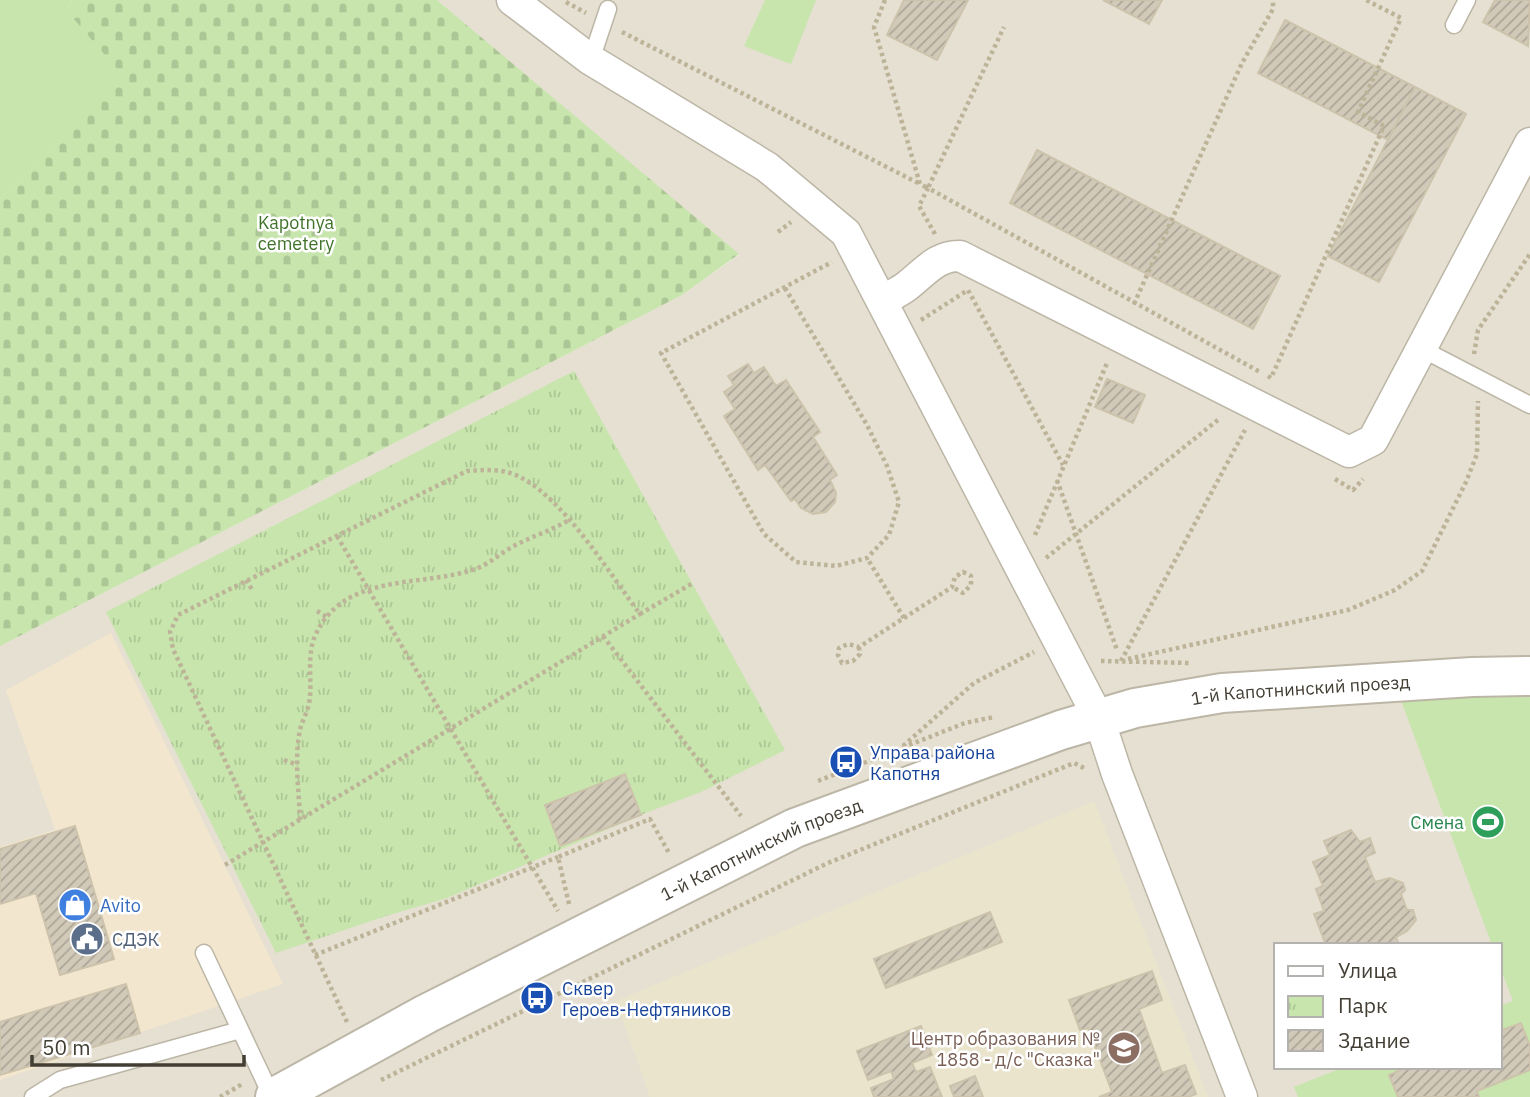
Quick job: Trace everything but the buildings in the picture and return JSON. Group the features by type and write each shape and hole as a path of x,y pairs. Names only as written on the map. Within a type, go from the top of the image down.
{"street":[{"path":"512,0 591,60 767,167 846,233 1098,719 1242,1097"},
{"path":"882,301 904,288 939,259 960,256 1349,452 1373,440 1530,144"},
{"name":"1-й Капотнинский проезд","path":"273,1097 426,1014 795,828 1036,739 1149,705 1222,693 1472,677 1530,676"}],"lane":[{"path":"1454,25 1467,0"},
{"path":"591,60 606,16"},
{"path":"1422,349 1530,405"},
{"path":"204,953 273,1097"},
{"path":"33,1097 60,1080 240,1030"}],"path":[{"path":"563,0 606,16 928,188 1271,378 1384,126 1358,112 1401,18 1366,0"},
{"path":"885,0 874,27 920,184"},
{"path":"1034,538 1119,335 1241,63 1273,9 1273,0"},
{"path":"928,188 1004,27"},
{"path":"778,232 799,216"},
{"path":"1247,427 1121,661 1348,610 1395,590 1422,571 1477,454 1478,378 1474,357 1478,330 1530,254"},
{"path":"785,288 867,425 887,466 899,502 889,536 867,558 836,566 796,562 764,534 661,354 839,259"},
{"path":"954,297 980,288"},
{"path":"968,290 1063,465"},
{"path":"1037,565 1226,414"},
{"path":"349,1026 173,649 170,632 178,615 467,471 492,469 519,476 542,493 569,520 640,614"},
{"path":"1057,480 1117,650"},
{"path":"300,820 300,730 309,706 310,662 314,637 327,617 353,596 368,590 414,579 453,576 476,569 507,550 552,531 569,520"},
{"path":"337,536 558,911"},
{"path":"867,558 904,618"},
{"path":"859,647 859,654 853,661 842,663 838,655 839,648 848,644 859,647 952,587 954,577 963,572 971,576 971,585 963,593 952,587"},
{"path":"246,580 253,591"},
{"path":"225,865 693,583"},
{"path":"317,611 327,617"},
{"path":"603,636 741,816"},
{"path":"1002,715 965,723 900,749 974,683 1044,647"},
{"path":"284,760 298,765"},
{"path":"370,1085 828,863 1074,764 1093,772"},
{"path":"315,956 650,819 669,853"},
{"path":"558,857 570,905"}],"shaded area":[{"path":"437,0 1530,0 1530,1097 0,1097 0,646 682,295 739,255"},
{"path":"111,633 283,984 0,1080 0,847 55,830 6,690"},
{"path":"1094,801 1208,1097 650,1097 616,1001"}],"green space":[{"path":"0,0 72,0 66,10 125,77 0,199"},
{"name":"Kapotnya cemetery","path":"72,0 437,0 739,254 682,295 0,646 0,199 124,77 66,10"},
{"path":"765,0 816,0 791,64 744,46"},
{"path":"574,371 785,750 701,792 447,898 276,953 106,612"},
{"name":"Смена","path":"1530,697 1530,1097 1298,1097 1294,1087 1339,1069 1502,1069 1502,1005 1513,1001 1502,972 1502,943 1491,943 1400,698"}],"place":[{"name":"Управа района Капотня","path":"846,762"},
{"name":"Смена","path":"1488,822"},
{"name":"Avito","path":"75,905"},
{"name":"СДЭК","path":"87,939"},
{"name":"Сквер Героев-Нефтяников","path":"537,998"},
{"name":"Центр образования № 1858 - д/с \"Сказка\"","path":"1124,1048"}]}
